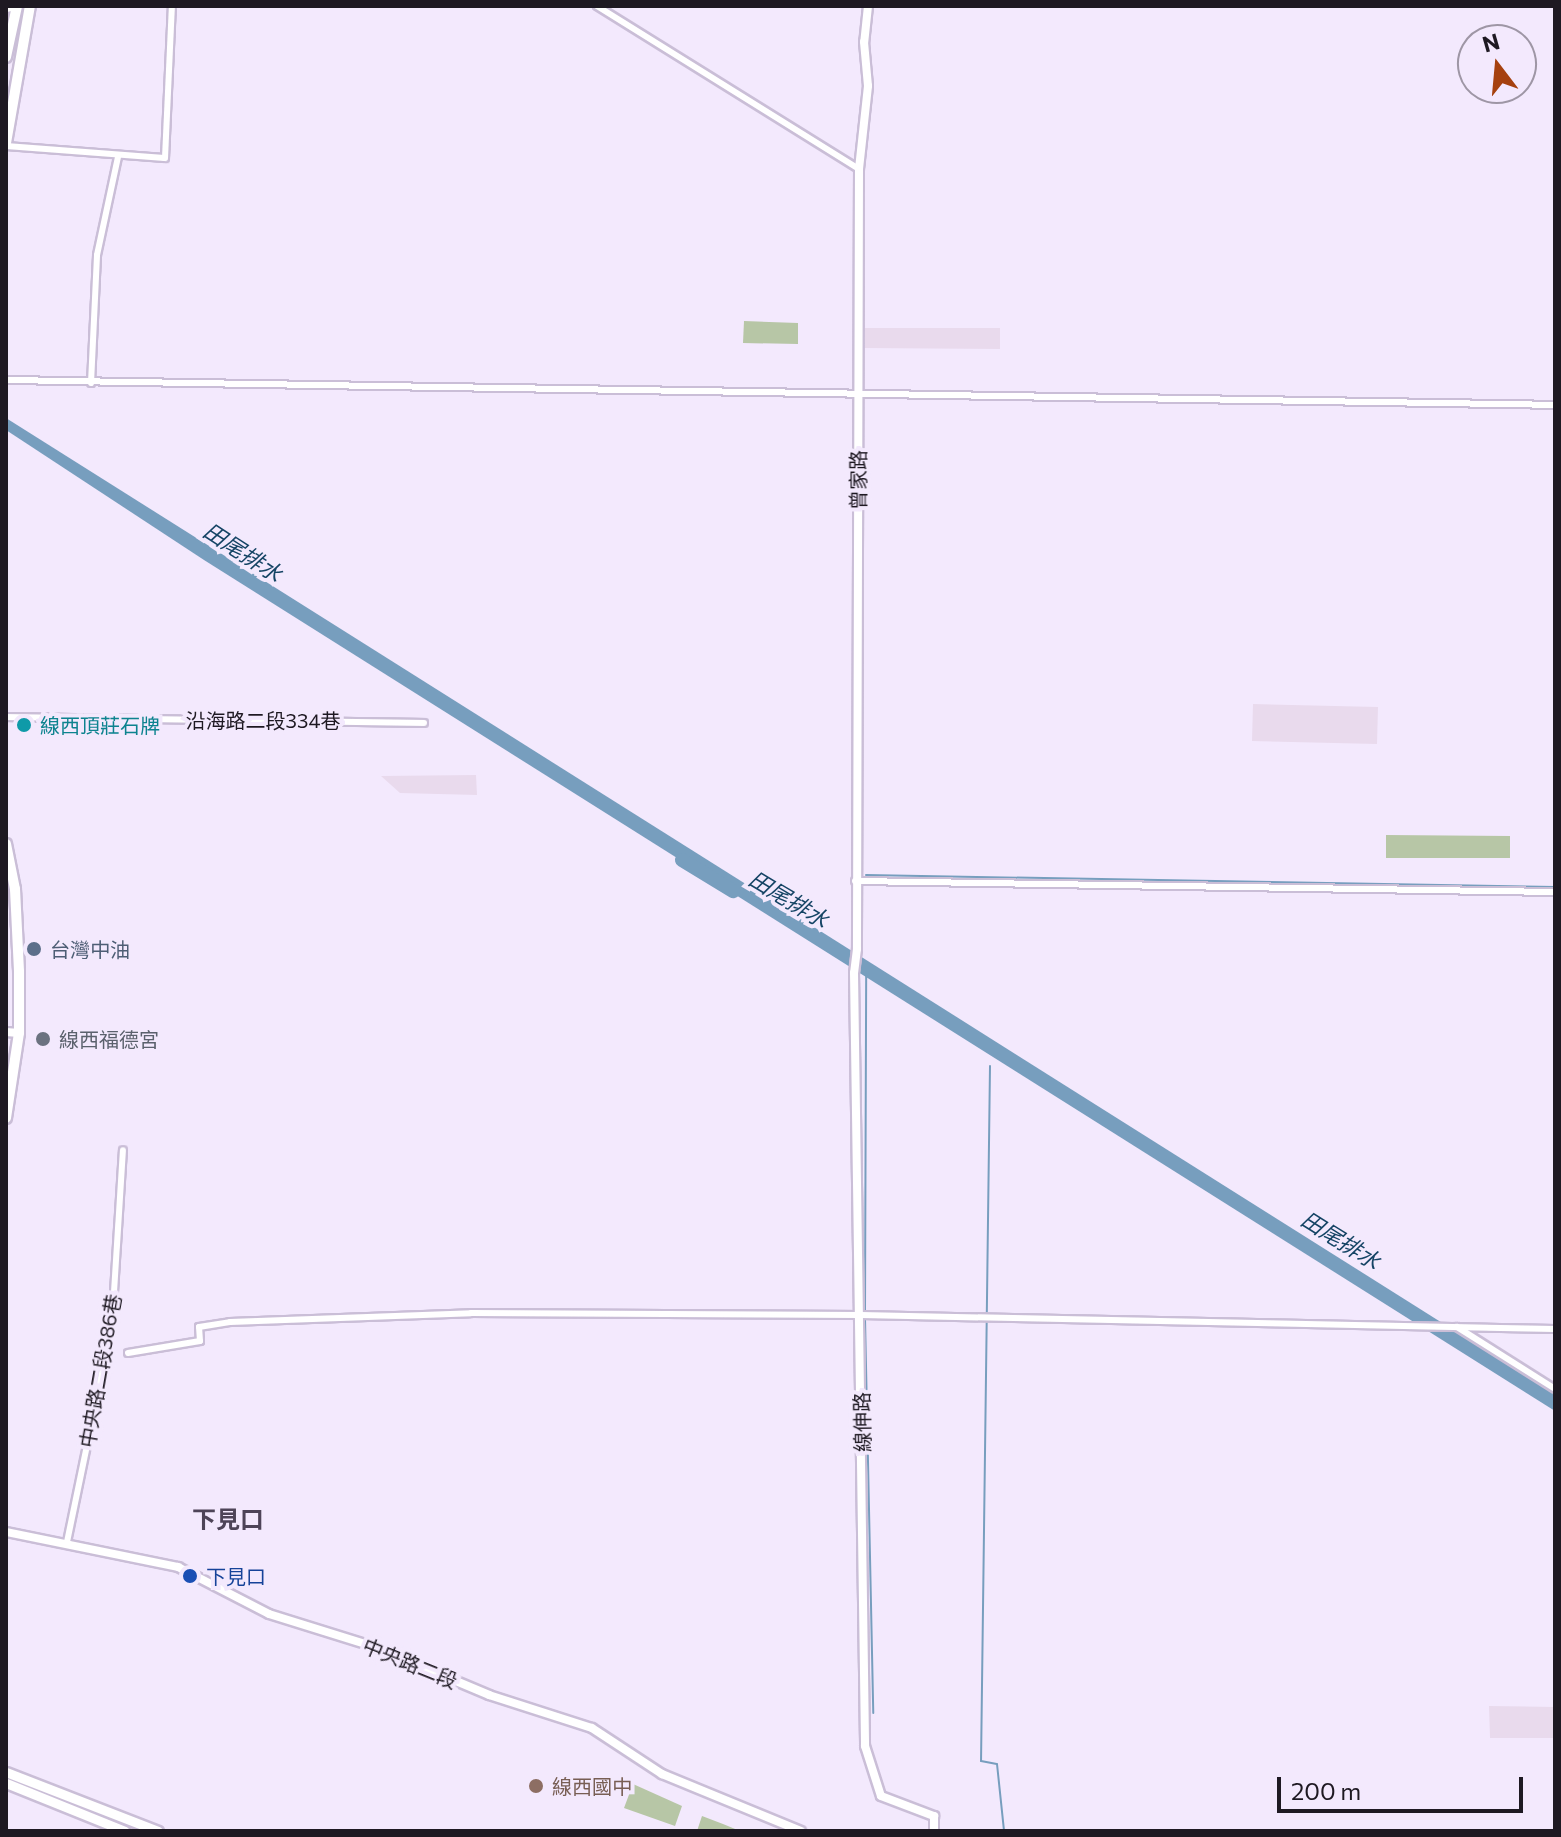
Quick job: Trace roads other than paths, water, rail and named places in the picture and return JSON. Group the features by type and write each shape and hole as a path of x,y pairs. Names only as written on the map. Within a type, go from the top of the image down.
{"main road":[{"path":"6,57 16,6"},
{"path":"6,144 30,6"},
{"path":"6,844 15,889 19,1033 6,1118"},
{"path":"6,1772 158,1831"},
{"path":"6,1783 125,1831"}],"street":[{"path":"6,8 16,6"},
{"path":"6,144 118,157 165,158 172,6"},
{"path":"597,6 859,173"},
{"name":"曾家路","path":"854,973 859,173 868,86 864,42 868,6"},
{"path":"91,383 97,255 118,157"},
{"path":"6,380 1555,405"},
{"name":"沿海路二段334巷","path":"6,717 424,723"},
{"path":"855,881 1555,892"},
{"name":"線伸路","path":"854,973 865,1746 881,1796 929,1813 936,1821 934,1831"},
{"path":"6,1032 19,1033"},
{"name":"中央路二段386巷","path":"67,1542 112,1324 123,1150"},
{"path":"128,1353 200,1341 199,1327 312,1316 861,1315 1555,1329"},
{"path":"1456,1327 1555,1389"},
{"name":"中央路二段","path":"6,1532 178,1567 269,1614 375,1647 489,1695 592,1728 662,1774 801,1831"}],"water":[{"path":"6,418 1555,1394 1555,1411 204,560 6,430"}],"waterway":[{"name":"田尾排水","path":"682,860 733,891"},
{"path":"866,875 1555,887"},
{"path":"865,1312 866,974"},
{"path":"990,1066 981,1761 997,1764 1004,1831"},
{"path":"865,1318 873,1713"}],"place":[{"name":"線西頂莊石牌","path":"24,725"},
{"name":"台灣中油","path":"34,949"},
{"name":"線西福德宮","path":"43,1039"},
{"name":"下見口","path":"190,1576"},
{"name":"線西國中","path":"536,1786"}],"district":[{"name":"下見口","path":"228,1519"}]}
